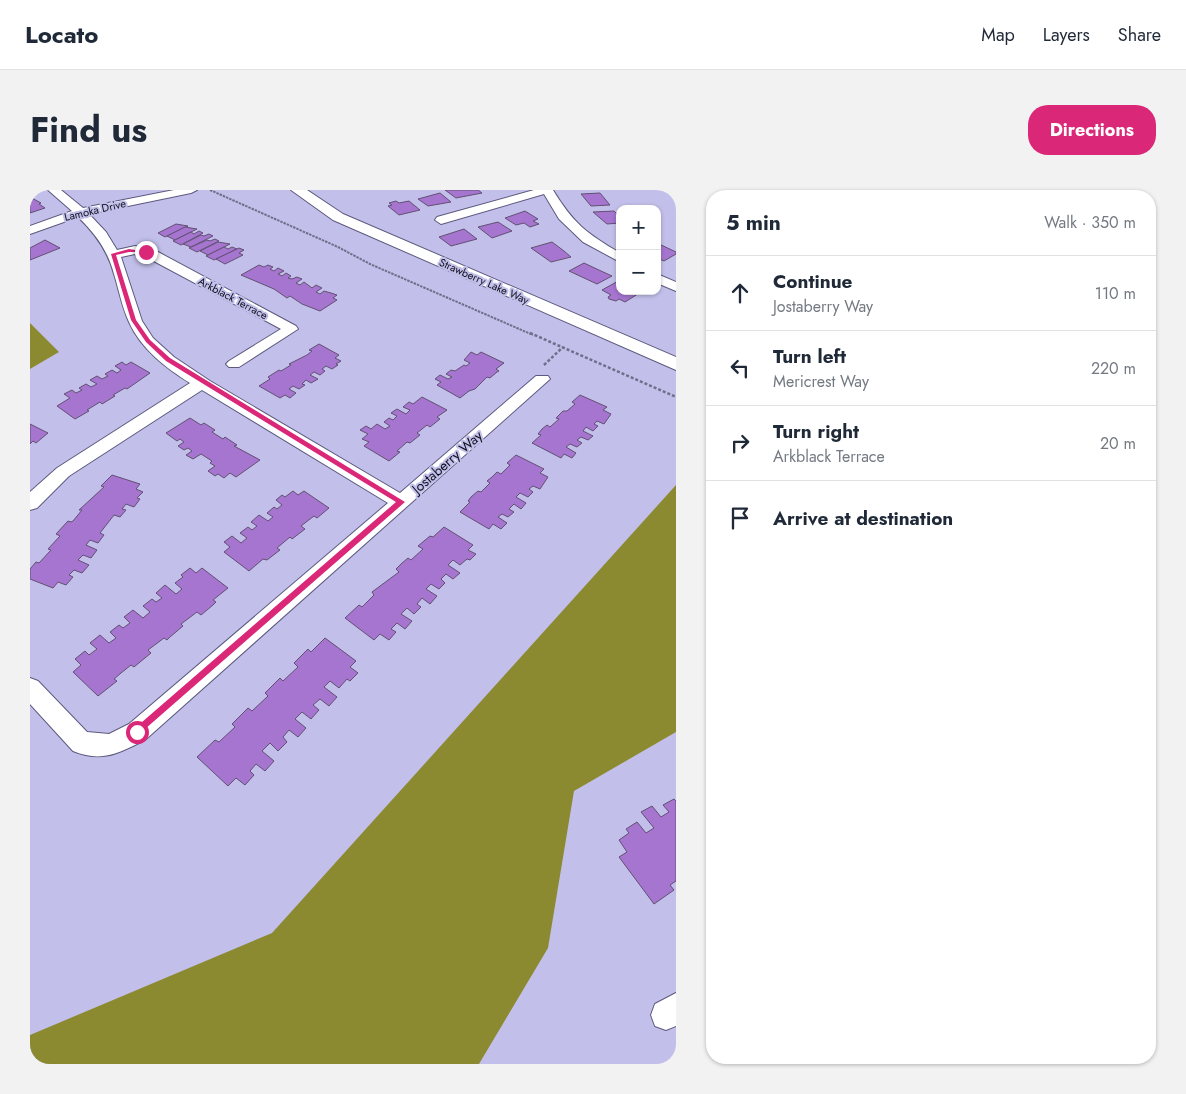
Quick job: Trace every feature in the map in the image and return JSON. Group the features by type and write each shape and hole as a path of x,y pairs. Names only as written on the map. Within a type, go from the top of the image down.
{"street":[{"path":"54,190 81,212 114,254 133,320 148,341 168,360 401,502"},
{"name":"Lamoka Drive","path":"30,230 81,212 191,190"},
{"name":"Strawberry Lake Way","path":"298,190 338,217 676,364"},
{"path":"441,220 547,190 564,216 587,239 616,256"},
{"name":"Arkblack Terrace","path":"114,254 135,250 153,255 291,329 234,364"},
{"path":"661,280 676,287"},
{"name":"Jostaberry Way","path":"30,688 81,743 111,745 137,732 542,379"},
{"path":"30,503 63,472 124,431 203,382"}],"path":[{"path":"210,190 338,247 370,264 676,397"}],"shaded area":[{"path":"30,323 59,352 30,369"},
{"path":"676,485 676,732 574,791 548,948 479,1064 30,1064 30,1035 272,933"}],"building":[{"path":"445,190 478,190 482,193 456,198"},
{"path":"440,193 451,202 428,206 418,199"},
{"path":"600,193 610,205 591,206 581,194"},
{"path":"30,197 41,203 39,204 45,208 30,213"},
{"path":"396,201 399,203 409,201 420,210 399,215 388,206 392,205 389,203"},
{"path":"525,211 538,219 533,221 539,224 530,227 524,223 516,225 505,218"},
{"path":"614,211 616,213 616,223 607,224 593,212"},
{"path":"498,222 512,231 492,238 478,227"},
{"path":"176,224 188,226 165,237 158,233"},
{"path":"185,227 197,229 175,240 167,236"},
{"path":"464,229 477,239 451,246 439,237"},
{"path":"199,231 203,233 181,245 173,241 191,232 194,234"},
{"path":"209,234 213,236 191,247 183,244 201,235"},
{"path":"215,239 219,241 197,252 189,248 207,240"},
{"path":"45,240 60,248 30,260 30,248"},
{"path":"218,242 230,244 208,255 200,251"},
{"path":"552,242 571,257 551,262 531,248"},
{"path":"661,245 676,252 676,254 664,261 661,260"},
{"path":"224,247 237,249 214,260 206,256"},
{"path":"239,248 244,250 239,253 243,255 225,264 216,259"},
{"path":"584,263 612,276 597,284 569,271"},
{"path":"259,265 273,267 270,269 274,271 278,268 284,271 278,274 282,276 286,273 291,276 288,278 297,277 302,279 296,283 300,285 304,282 312,288 316,285 322,288 316,292 320,294 324,291 337,295 333,298 337,300 320,311 302,304 290,296 287,298 274,289 241,275"},
{"path":"616,282 616,295 636,295 625,302 619,299 616,301 609,299 608,297 611,295 602,290"},
{"path":"319,344 339,355 335,358 341,361 336,364 338,365 332,369 326,366 322,369 325,371 320,375 314,372 310,375 318,379 311,383 306,380 302,384 305,385 299,389 293,386 289,389 296,393 290,398 285,395 280,398 259,386 270,379 268,377 307,355 312,351 309,350"},
{"path":"471,352 477,355 481,352 504,363 496,369 499,371 490,378 487,377 475,389 460,398 437,385 441,382 435,379 440,375 448,379 452,377 446,374 451,370 455,371 470,363 464,360"},
{"path":"122,362 126,365 131,362 150,373 127,389 125,388 113,395 115,396 102,404 100,402 75,419 57,406 70,398 64,394 72,390 76,393 82,390 79,388 86,384 91,387 97,384 90,380 97,376 102,379 108,376 105,374 112,370 117,373 121,370 115,366"},
{"path":"580,395 607,407 603,410 611,414 604,424 597,421 594,424 598,426 593,431 586,427 583,431 593,436 588,440 581,437 577,440 582,443 577,447 570,444 566,447 576,453 572,458 564,454 561,458 532,443 541,435 538,434 542,429 547,425 550,427 559,419 556,418 563,411 567,411 575,404 572,402"},
{"path":"422,397 447,410 437,417 440,419 430,427 427,425 417,433 420,435 410,443 407,442 397,451 400,452 389,461 364,446 369,442 362,439 368,434 360,430 366,426 371,429 377,424 385,429 390,426 384,422 389,418 393,420 397,416 391,413 397,409 406,414 410,410 403,407 409,402 413,404"},
{"path":"190,418 201,425 204,423 215,430 212,432 223,439 225,437 237,445 234,446 260,460 236,477 230,473 224,478 218,474 215,476 208,471 215,466 210,463 212,461 201,454 193,459 186,455 192,451 188,448 184,450 178,446 184,442 180,439 177,441 166,433"},
{"path":"30,424 48,433 36,443 33,441 30,444"},
{"path":"516,455 544,469 540,473 548,477 540,489 533,486 529,489 533,492 528,497 520,493 516,497 526,503 521,509 514,504 509,509 514,512 508,517 502,514 498,517 507,523 501,529 493,524 489,529 460,512 470,502 468,501 471,497 478,491 481,492 490,483 487,481 497,472 501,474 510,465 507,463"},
{"path":"112,475 140,484 136,489 143,492 137,498 140,499 134,507 126,504 122,509 126,510 120,517 114,515 100,533 104,535 98,543 90,540 86,545 97,550 91,558 83,555 78,560 89,565 82,573 74,570 69,575 73,577 66,585 58,582 53,588 30,579 30,569 36,562 39,563 51,550 48,549 60,536 56,534 68,521 73,521 82,510 79,510 104,487 101,486"},
{"path":"293,491 298,495 304,491 329,508 317,518 314,516 301,526 305,529 292,539 290,537 277,548 280,550 267,560 263,559 249,571 224,552 230,547 224,542 232,536 241,543 247,538 240,533 248,527 252,530 257,526 251,522 259,515 268,521 273,517 267,513 274,507 277,509 282,505 276,500 282,495 285,497"},
{"path":"444,527 473,545 468,550 476,554 470,560 467,559 460,565 453,560 448,565 460,573 453,579 446,574 441,579 445,583 439,589 431,584 426,589 437,596 430,604 422,598 417,604 421,607 414,614 407,608 401,614 412,621 405,629 397,623 391,629 396,632 389,640 380,634 374,640 345,618 359,605 362,607 374,595 372,592 399,572 396,569 401,564 408,558 411,560 423,549 418,546 430,536 433,537"},
{"path":"190,568 196,573 202,568 228,588 213,600 216,602 201,615 197,612 181,624 183,626 167,640 164,638 148,650 151,653 134,667 131,665 121,673 114,679 117,681 98,696 73,672 81,665 75,659 85,651 89,655 97,649 90,643 100,635 109,643 116,638 110,632 119,625 123,628 130,623 124,617 133,610 143,618 150,612 143,606 152,599 156,602 162,598 156,593 165,585 176,594 182,589 175,583"},
{"path":"325,638 356,661 350,667 358,673 350,681 347,679 339,688 330,681 324,687 337,697 329,706 320,699 313,705 319,710 311,719 302,712 295,719 306,728 298,737 289,730 283,737 287,742 278,751 270,743 262,751 274,761 265,771 256,764 250,771 254,775 245,785 236,778 228,786 197,757 215,740 219,742 235,727 232,724 248,708 252,711 268,696 265,693 280,678 283,681 298,667 294,663 308,649 311,652"},
{"path":"674,799 676,801 676,881 670,885 674,890 654,904 619,857 627,852 619,840 629,833 626,829 637,822 646,833 654,828 641,812 652,806 661,817 669,812 663,805"}],"route":[{"path":"137,732 401,502 168,360 148,341 133,320 114,254 135,250 146,252"}]}
